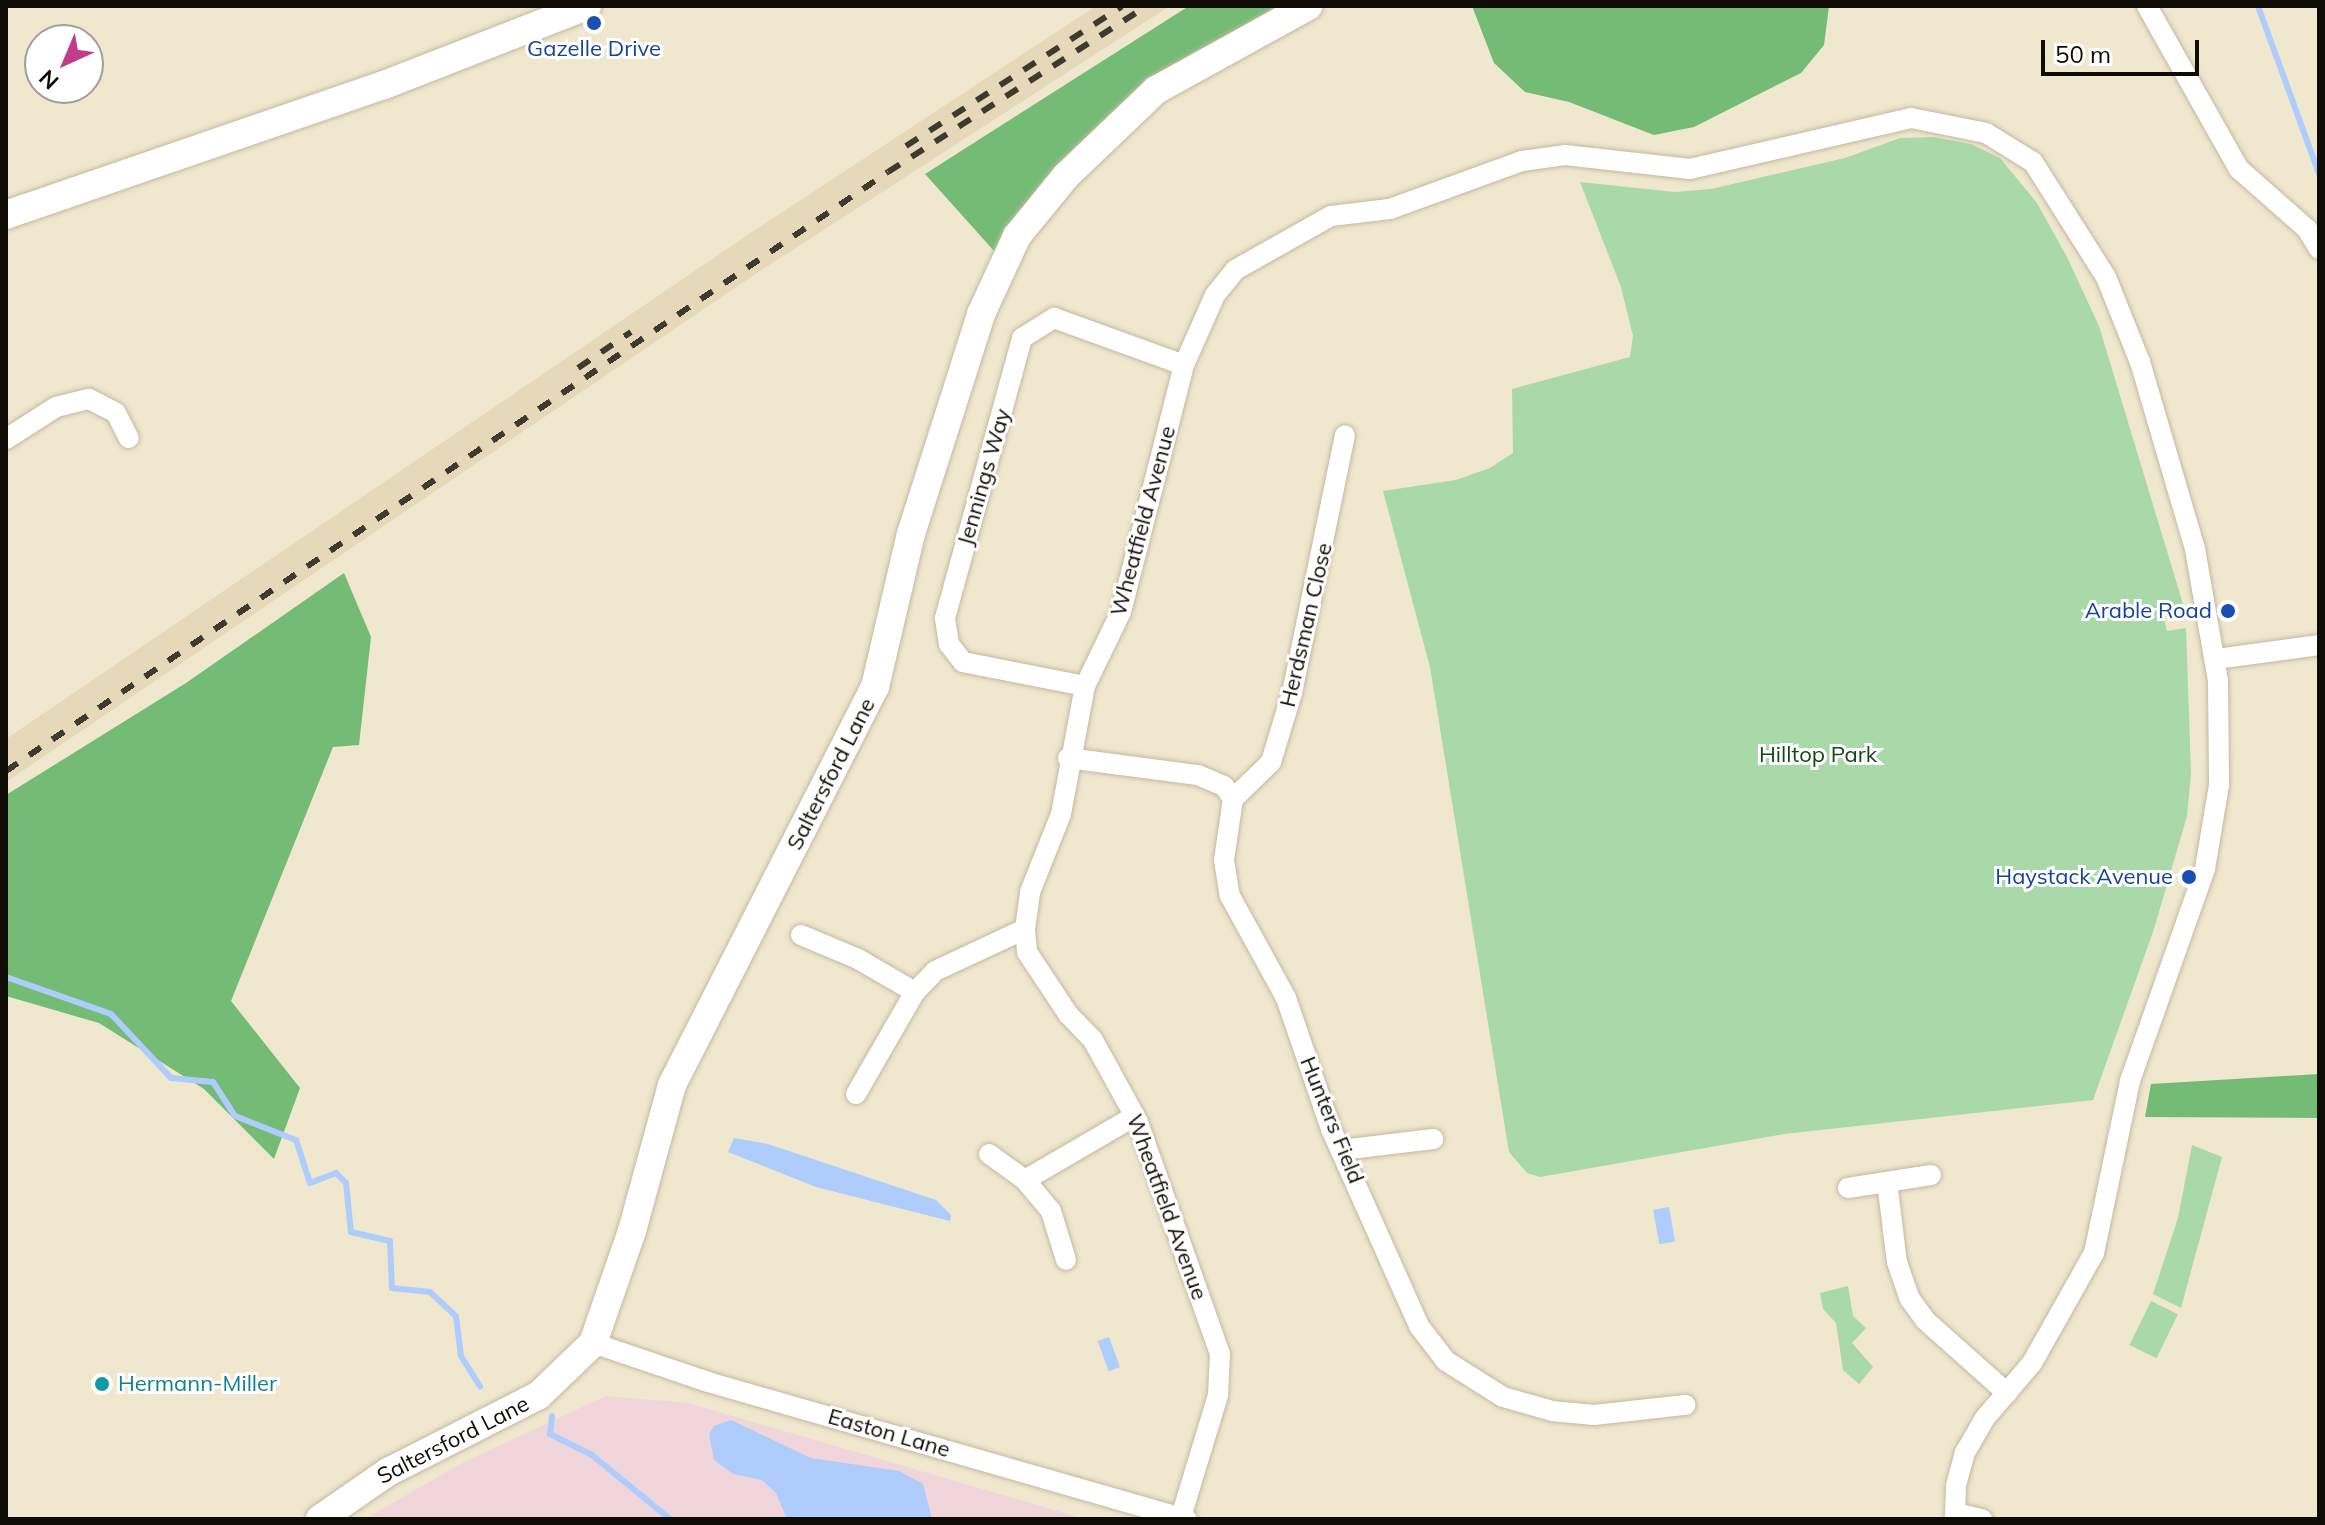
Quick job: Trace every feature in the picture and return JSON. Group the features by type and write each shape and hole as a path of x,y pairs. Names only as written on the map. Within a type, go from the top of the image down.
{"main road":[{"path":"6,215 384,85 587,6"},
{"name":"Saltersford Lane","path":"320,1519 388,1472 539,1395 593,1343 632,1231 672,1085 875,687 911,534 981,314 1017,236 1066,176 1156,90 1308,6"}],"street":[{"path":"2147,6 2239,169 2307,229 2319,249"},
{"name":"Wheatfield Avenue","path":"1184,1518 1218,1395 1220,1354 1135,1116 1093,1040 1068,1014 1027,952 1025,929 1030,892 1061,814 1068,758 1085,686 1121,612 1184,365 1215,295 1235,270 1331,216 1390,209 1522,161 1565,155 1653,169 1721,165 1911,118 1986,133 2033,162 2070,215 2125,316 2195,549 2216,659"},
{"name":"Jennings Way","path":"1085,686 963,662 949,644 945,618 1022,338 1054,318 1184,365"},
{"path":"6,439 56,407 89,399 116,413 129,438"},
{"name":"Herdsman Close","path":"1233,799 1271,762 1292,693 1345,435"},
{"path":"1982,1519 1955,1516 1965,1452 2068,1307 2094,1253 2130,1081 2205,869 2219,785 2216,659 2319,645"},
{"path":"1068,758 1198,775 1224,786 1233,799"},
{"name":"Hunters Field","path":"1233,799 1224,860 1230,896 1286,998 1341,1150 1419,1326 1446,1361 1503,1397 1552,1411 1594,1415 1685,1405"},
{"path":"856,1094 915,992 935,971 1025,929"},
{"path":"801,935 858,959 915,992"},
{"path":"1025,1180 1135,1116"},
{"path":"1341,1150 1433,1139"},
{"path":"989,1154 1025,1180 1051,1211 1066,1260"},
{"path":"1848,1188 1931,1175"},
{"path":"1887,1182 1894,1248 1910,1299 1925,1320 2007,1393"},
{"name":"Easton Lane","path":"593,1343 708,1382 1184,1518"}],"shaded area":[{"path":"1096,6 1170,6 754,275 6,782 6,739 752,232"},
{"path":"606,1396 688,1403 1085,1519 365,1519 462,1463"}],"green space":[{"path":"1189,6 1277,6 1194,55 1091,134 1045,179 995,252 925,174"},
{"path":"1472,6 1829,6 1824,45 1801,73 1694,127 1654,135 1569,102 1525,92 1494,63"},
{"name":"Hilltop Park","path":"1933,137 1971,144 2000,158 2037,203 2067,257 2099,326 2183,604 2162,609 2167,631 2186,628 2191,774 2187,816 2154,929 2093,1100 1784,1134 1540,1177 1527,1173 1509,1152 1430,667 1383,491 1456,480 1490,468 1513,453 1512,389 1630,357 1633,336 1621,287 1580,182 1675,192 1711,189 1845,158 1900,138"},
{"path":"344,573 371,637 359,745 333,747 231,1001 300,1088 274,1159 204,1089 99,1023 6,996 6,795 186,683"},
{"path":"2319,1074 2319,1118 2145,1117 2151,1084"},
{"path":"2192,1145 2222,1157 2181,1308 2153,1294 2178,1218"},
{"path":"1848,1286 1853,1316 1866,1328 1852,1343 1873,1367 1859,1384 1843,1370 1836,1323 1823,1309 1820,1293"},
{"path":"2151,1301 2178,1314 2156,1358 2130,1345"}],"water":[{"path":"734,1138 768,1144 936,1200 951,1215 950,1221 816,1187 728,1152"},
{"path":"1669,1207 1675,1241 1659,1244 1653,1210"},
{"path":"1109,1337 1120,1367 1109,1371 1098,1341"},
{"path":"731,1420 811,1458 899,1471 923,1484 932,1519 787,1519 776,1493 762,1480 733,1474 714,1460 709,1434 714,1426"}],"waterway":[{"path":"2258,6 2319,174"},
{"path":"6,977 111,1014 171,1078 213,1082 235,1116 296,1140 310,1183 336,1173 346,1183 351,1232 390,1241 392,1288 430,1292 456,1316 461,1356 480,1386"},
{"path":"552,1416 550,1434 592,1455 670,1519"}],"railway":[{"path":"906,146 1122,6"},
{"path":"6,771 888,172 1147,6"},
{"path":"578,368 631,332"}],"place":[{"name":"Gazelle Drive","path":"594,23"},
{"name":"Arable Road","path":"2228,611"},
{"name":"Haystack Avenue","path":"2189,877"},
{"name":"Hermann-Miller","path":"102,1384"}]}
